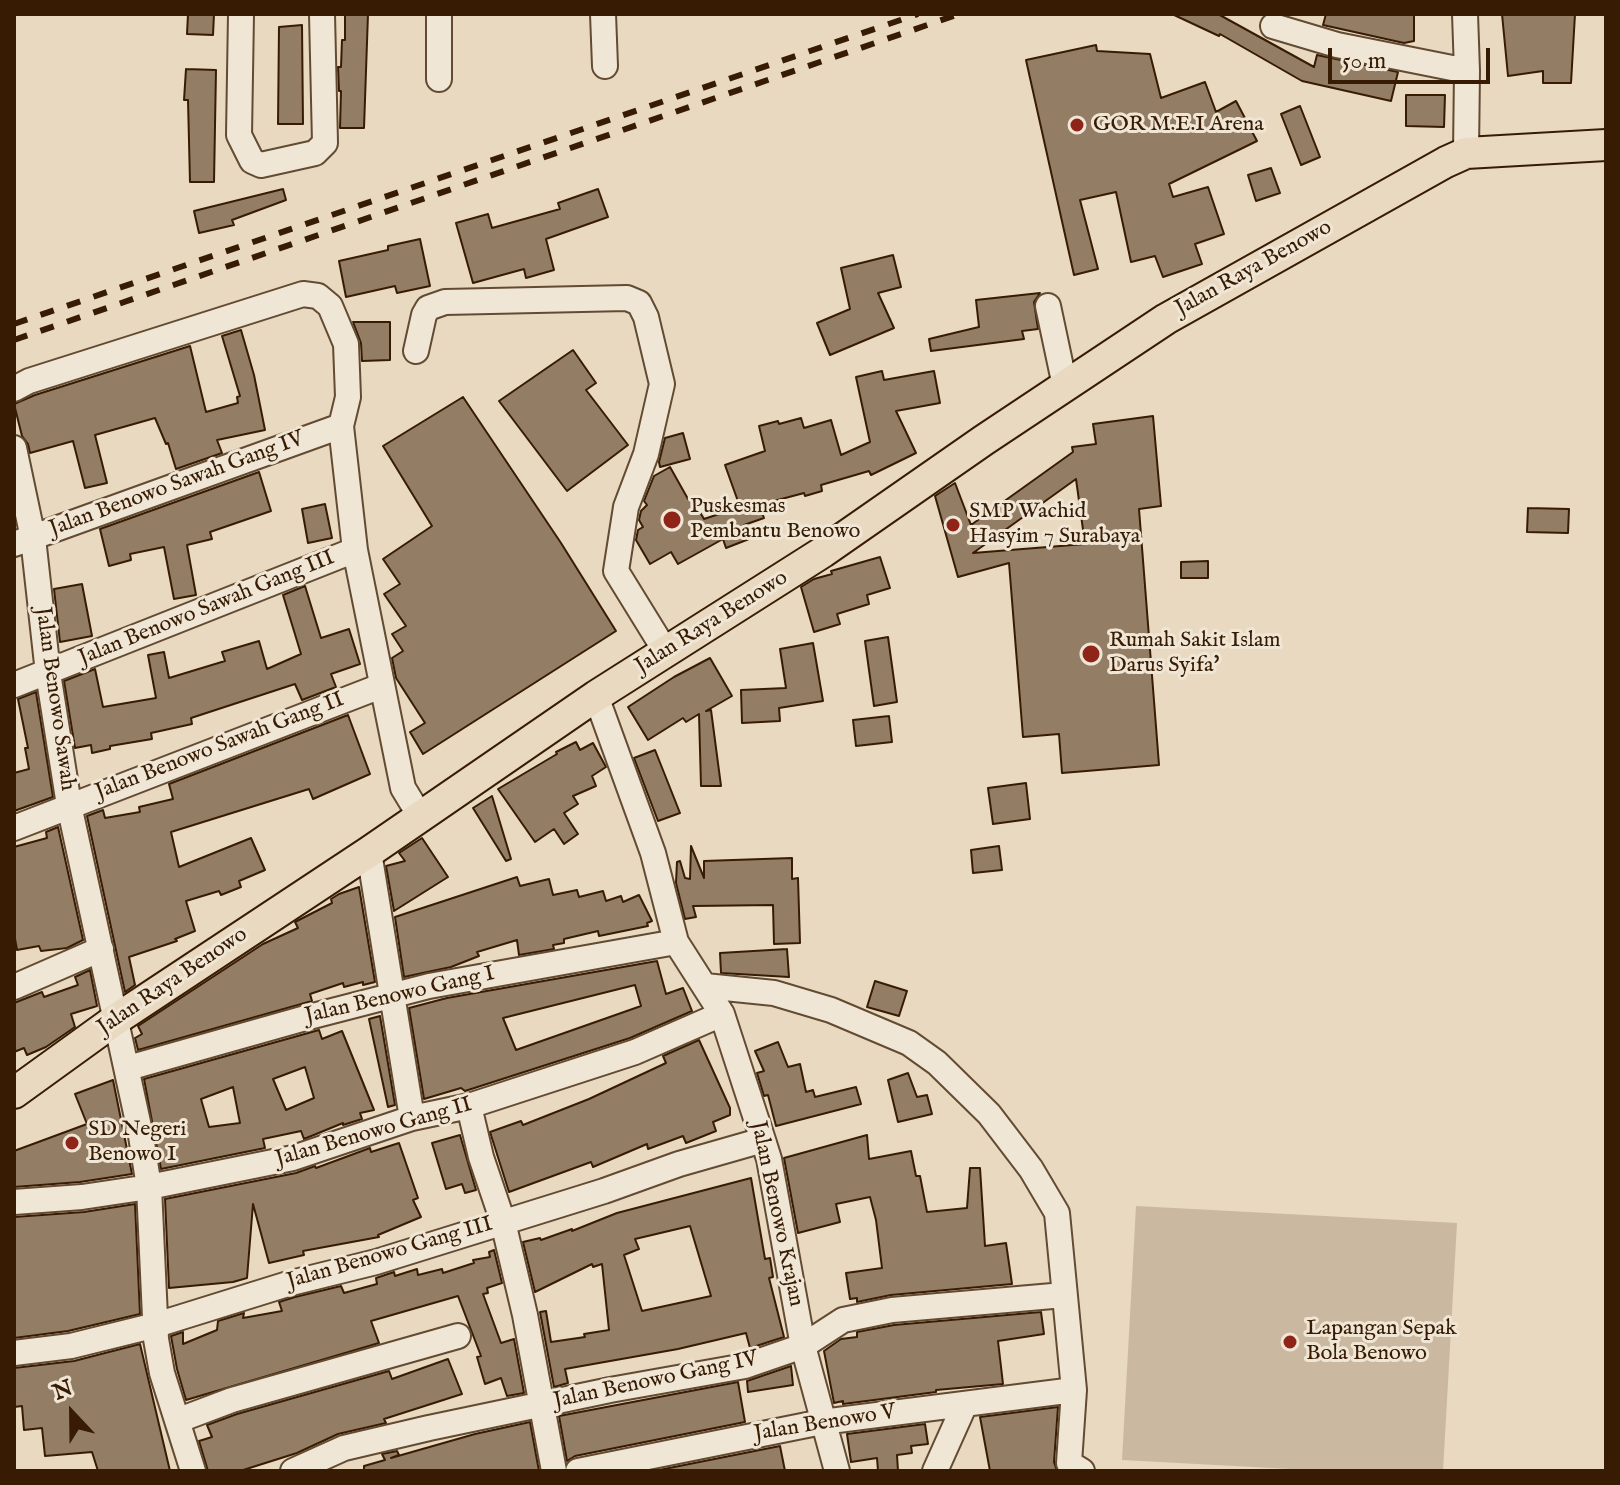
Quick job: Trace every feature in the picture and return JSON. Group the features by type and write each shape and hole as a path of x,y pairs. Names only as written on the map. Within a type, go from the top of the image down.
{"main road":[{"path":"1466,153 1606,145"},
{"name":"Jalan Raya Benowo","path":"14,1093 115,1020 369,852 596,696 823,552 1166,319 1466,153"}],"street":[{"path":"242,14 239,135 252,161 261,165 315,153 325,143 322,14"},
{"path":"439,14 439,79"},
{"path":"603,14 605,66"},
{"path":"1465,14 1466,153"},
{"path":"1273,26 1337,45 1467,71"},
{"path":"22,385 303,294 318,296 330,306 346,344 348,397 341,426 355,550 403,788 420,816"},
{"path":"416,351 428,308 445,302 627,298 639,303 646,317 662,384 646,454 626,507 616,571 666,652"},
{"path":"1048,306 1065,386"},
{"name":"Jalan Benowo Sawah Gang IV","path":"24,541 341,426"},
{"name":"Jalan Benowo Sawah","path":"14,448 24,541 69,805 128,1068 149,1187 156,1339 162,1373 193,1471"},
{"name":"Jalan Benowo Sawah Gang III","path":"14,685 355,550"},
{"name":"Jalan Benowo Sawah Gang II","path":"14,828 381,686"},
{"name":"Jalan Benowo Krajan","path":"596,696 653,853 676,942 722,1014 763,1140 803,1346 837,1471"},
{"path":"369,852 412,1118"},
{"name":"Jalan Benowo Gang I","path":"128,1068 429,986 676,942"},
{"path":"14,987 101,949"},
{"path":"705,986 774,993 831,1010 909,1043 937,1063 989,1114 1031,1169 1057,1213 1074,1390 1075,1467"},
{"name":"Jalan Benowo Gang II","path":"14,1202 82,1197 149,1187 293,1158 412,1118 469,1106 635,1052 722,1014"},
{"path":"469,1106 481,1157 503,1222 544,1405 554,1471"},
{"name":"Jalan Benowo Gang III","path":"14,1353 71,1346 156,1325 291,1283 376,1262 763,1140"},
{"name":"Jalan Benowo Gang IV","path":"293,1471 344,1448 429,1428 610,1390 745,1366 803,1346 843,1320 892,1310 1064,1295"},
{"path":"179,1420 232,1400 458,1336"},
{"name":"Jalan Benowo V","path":"578,1471 822,1422 1074,1390"},
{"path":"935,1471 965,1404"}],"shaded area":[{"name":"Lapangan Sepak Bola Benowo","path":"1136,1206 1457,1223 1443,1471 1328,1471 1122,1460"}],"building":[{"path":"188,14 214,14 213,35 187,34"},
{"path":"345,14 368,14 364,128 340,128 338,67 341,67 342,40 345,40"},
{"path":"1172,14 1218,14 1314,67 1317,55 1398,72 1391,101 1302,81 1220,34"},
{"path":"1326,14 1414,14 1414,41 1404,43 1323,25"},
{"path":"1502,14 1575,14 1571,83 1543,83 1543,71 1508,76"},
{"path":"302,25 303,124 278,124 279,27"},
{"path":"1096,45 1097,51 1150,54 1161,98 1205,82 1216,112 1236,101 1257,141 1169,184 1173,197 1208,187 1224,234 1195,244 1202,264 1163,277 1155,256 1131,262 1116,192 1080,200 1098,269 1074,275 1026,60"},
{"path":"186,69 216,70 214,182 190,182 188,100 184,100"},
{"path":"1406,95 1445,95 1444,127 1406,126"},
{"path":"1300,106 1320,157 1301,165 1281,114"},
{"path":"1271,168 1280,193 1256,201 1248,175"},
{"path":"283,189 286,200 232,220 234,225 199,233 194,211"},
{"path":"598,189 608,217 546,239 554,270 526,278 524,269 473,283 456,223 488,214 492,228 560,209 558,203"},
{"path":"420,239 430,286 397,293 395,286 346,297 339,261"},
{"path":"893,255 901,287 878,293 894,328 830,355 817,323 850,309 841,268"},
{"path":"1040,293 1034,302 1038,329 1022,331 1024,339 931,351 929,339 979,327 976,300"},
{"path":"353,322 390,322 390,360 362,361 361,343"},
{"path":"241,330 265,430 217,440 222,453 176,469 168,443 155,418 95,435 107,483 85,488 73,441 30,453 14,404 190,346 206,412 238,403 237,397 240,396 222,336"},
{"path":"573,350 596,383 586,390 628,445 567,491 499,401"},
{"path":"882,371 884,380 934,371 940,403 896,411 916,453 871,475 869,471 821,485 822,491 759,505 764,518 744,525 749,539 726,548 723,539 678,564 671,552 650,564 636,540 638,530 643,527 639,520 641,511 647,505 644,501 654,476 670,467 688,499 691,497 704,519 740,507 725,465 765,451 759,426 801,418 804,428 831,420 841,455 870,442 856,377"},
{"path":"463,397 616,631 423,754 410,732 425,723 396,678 392,658 403,651 392,634 406,626 384,594 400,584 383,559 432,526 383,446"},
{"name":"Rumah Sakit Islam Darus Syifa'","path":"1153,416 1161,506 1139,509 1159,765 1062,773 1059,734 1023,737 1009,563 958,577 935,496 955,483 971,525 1073,452 1072,447 1096,444 1093,424","holes":["1076,479 1085,544 973,553"]},
{"path":"683,433 690,459 660,467 665,438"},
{"path":"259,472 271,511 210,532 212,539 187,545 196,595 174,599 164,547 130,554 131,560 109,566 100,529"},
{"path":"325,504 332,538 308,543 302,509"},
{"path":"1528,508 1569,509 1568,533 1527,532"},
{"path":"880,557 890,588 867,595 869,604 837,614 840,624 814,632 801,587 832,574 831,571"},
{"path":"1208,561 1208,578 1181,578 1181,562"},
{"path":"82,584 92,636 60,642 54,589"},
{"path":"305,586 321,638 349,629 360,664 331,674 336,687 302,700 295,684 191,718 192,724 151,733 152,739 110,746 110,749 92,753 91,745 75,748 64,681 95,669 103,707 156,698 148,655 164,652 169,678 225,661 222,652 259,641 267,669 301,654 283,595"},
{"path":"888,637 897,702 874,706 865,641"},
{"path":"813,643 823,701 779,708 780,721 742,723 741,690 786,688 780,649"},
{"path":"710,658 732,696 706,711 711,710 721,786 701,786 699,714 686,722 683,718 648,740 628,707"},
{"path":"36,692 53,797 14,811 14,773 29,769 18,699"},
{"path":"348,715 370,774 313,799 309,789 171,832 179,867 251,838 265,870 239,881 241,887 221,895 219,891 186,901 195,931 175,939 177,941 129,957 135,985 125,992 87,816 103,810 105,818 140,812 139,807 173,799 169,784"},
{"path":"889,716 892,742 856,746 853,720"},
{"path":"576,742 580,750 593,743 606,767 592,776 596,786 573,796 578,804 564,813 578,834 564,844 554,829 535,842 498,789"},
{"path":"655,750 680,813 658,821 634,758"},
{"path":"1026,783 1030,819 993,824 988,788"},
{"path":"492,796 511,859 506,861 473,808"},
{"path":"58,827 83,940 67,948 41,951 39,946 17,950 14,933 14,847 47,838 46,832"},
{"path":"422,838 448,877 394,911 386,866 405,861 399,853"},
{"path":"691,846 704,878 704,861 792,858 792,879 798,878 800,943 774,944 773,905 693,906 696,917 685,919 676,883 677,862 680,861 685,878 690,879"},
{"path":"999,846 1002,870 973,873 971,850"},
{"path":"517,877 520,886 549,879 553,895 577,890 579,897 603,891 606,901 621,896 623,902 639,895 652,921 647,923 648,926 599,936 598,931 564,939 564,943 553,945 554,949 519,955 517,940 477,952 479,956 451,967 404,977 395,917"},
{"path":"359,887 375,982 344,987 343,983 310,994 312,1001 138,1050 135,1038 142,1034 138,1026 263,944 298,928 295,922 332,903 331,899"},
{"path":"787,949 789,977 721,973 720,953"},
{"path":"657,961 666,994 683,988 692,1011 630,1038 465,1091 461,1088 424,1099 409,1008 447,998","holes":["635,985 641,1006 516,1050 503,1018"]},
{"path":"90,970 97,1006 71,1014 75,1027 46,1047 27,1055 24,1048 14,1052 14,1003 42,992 44,997 78,985 75,977"},
{"path":"875,981 907,991 899,1016 867,1007"},
{"path":"380,1016 395,1105 388,1107 369,1019"},
{"path":"319,1030 322,1039 342,1031 374,1110 360,1113 362,1119 343,1123 304,1139 301,1131 263,1139 265,1148 161,1169 144,1079","holes":["305,1067 314,1098 286,1110 273,1079","233,1087 240,1123 209,1127 201,1099"]},
{"path":"699,1040 730,1108 730,1115 713,1122 716,1131 686,1143 683,1136 648,1149 647,1144 593,1167 591,1162 509,1192 490,1132 521,1121 523,1125 589,1099 666,1063 663,1056"},
{"path":"778,1042 788,1067 800,1064 806,1092 813,1090 815,1097 856,1087 861,1104 776,1126 768,1095 764,1096 757,1073 764,1071 755,1051"},
{"path":"908,1073 917,1097 927,1095 932,1114 898,1122 888,1080"},
{"path":"113,1080 132,1174 14,1187 14,1151 87,1124 75,1094"},
{"path":"460,1135 476,1190 465,1193 462,1184 446,1189 432,1143"},
{"path":"867,1135 869,1159 911,1151 927,1212 967,1208 970,1168 980,1168 985,1246 1006,1243 1012,1284 891,1295 857,1302 857,1298 850,1299 846,1273 882,1268 870,1197 836,1204 840,1222 798,1233 784,1158"},
{"path":"399,1143 418,1198 413,1200 421,1217 379,1237 303,1251 304,1255 269,1263 253,1204 247,1278 169,1288 165,1199 296,1173 370,1148 371,1152"},
{"path":"751,1178 765,1259 770,1258 773,1277 769,1278 784,1337 750,1348 746,1333 678,1349 565,1369 568,1383 554,1387 540,1312 546,1311 551,1342 609,1330 602,1264 593,1267 592,1264 535,1292 523,1242 572,1231 617,1213","holes":["690,1226 711,1296 642,1311 624,1255 639,1249 635,1239"]},
{"path":"135,1204 140,1314 68,1331 14,1338 14,1217 84,1212"},
{"path":"494,1250 502,1283 487,1288 488,1293 483,1294 501,1343 514,1339 524,1393 507,1396 501,1378 485,1384 477,1357 481,1356 458,1296 371,1321 379,1343 186,1400 171,1336 183,1332 183,1344 217,1330 218,1321 244,1313 243,1318 282,1311 279,1302 295,1297 341,1286 344,1293 377,1284 376,1278 394,1272 395,1276 417,1269 418,1275 442,1269 443,1273 474,1263 473,1260 490,1257 489,1252"},
{"path":"1041,1312 1044,1334 998,1341 1003,1384 834,1403 824,1351 841,1339 857,1337 857,1332 894,1325"},
{"path":"140,1344 170,1471 98,1471 92,1452 45,1456 42,1428 24,1430 22,1406 14,1407 14,1368 74,1361"},
{"path":"448,1359 462,1394 384,1419 386,1423 338,1434 297,1453 240,1471 208,1471 199,1441 212,1437 207,1425 389,1371 392,1379"},
{"path":"791,1366 793,1385 748,1392 747,1381"},
{"path":"738,1382 745,1422 575,1456 567,1461 559,1416"},
{"path":"1058,1407 1054,1462 1057,1471 990,1471 980,1417"},
{"path":"530,1422 539,1471 364,1471 364,1466 385,1460 382,1454 397,1451 399,1455 391,1458"},
{"path":"925,1424 928,1444 911,1446 912,1453 897,1455 898,1471 878,1471 877,1458 851,1462 847,1434"},
{"path":"780,1446 785,1471 654,1471"}],"railway":[{"path":"14,324 918,14"},
{"path":"14,340 959,14"}],"place":[{"name":"GOR M.E.I Arena","path":"1077,125"},
{"name":"Puskesmas Pembantu Benowo","path":"672,520"},
{"name":"SMP Wachid Hasyim 7 Surabaya","path":"953,525"},
{"name":"Rumah Sakit Islam Darus Syifa'","path":"1091,654"},
{"name":"SD Negeri Benowo I","path":"72,1143"},
{"name":"Lapangan Sepak Bola Benowo","path":"1290,1342"}]}
